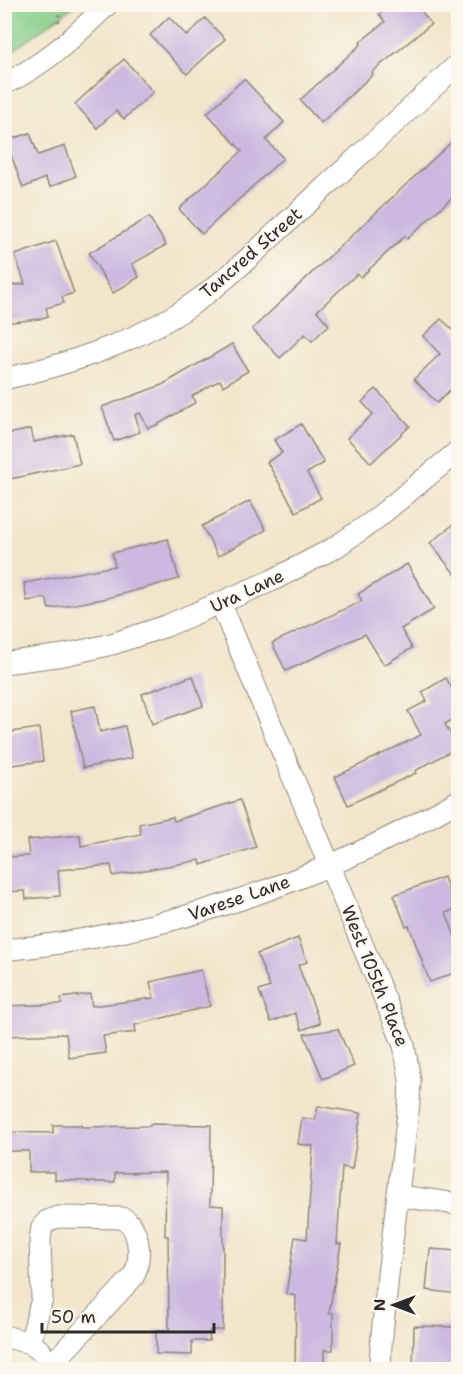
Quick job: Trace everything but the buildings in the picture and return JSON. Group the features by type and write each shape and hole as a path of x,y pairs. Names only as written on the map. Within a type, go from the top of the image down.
{"street":[{"path":"4,84 28,73 50,57 108,4"},
{"name":"Tancred Street","path":"4,379 49,369 102,351 179,313 223,281 459,64"},
{"name":"Ura Lane","path":"4,663 64,655 112,644 166,626 273,580 334,548 372,522 459,451"},
{"name":"West 105th Place","path":"221,604 404,1045 410,1080 409,1104 387,1287 380,1370"},
{"name":"Varese Lane","path":"4,950 98,937 179,919 245,898 330,866 405,832 459,801"},
{"path":"399,1196 459,1203"},
{"path":"4,1336 30,1343 58,1366 136,1272 136,1232 129,1221 122,1218 58,1217 47,1221 42,1227 40,1240 42,1299 30,1343"}],"green space":[{"path":"5,4 75,4 75,5 14,50"}]}
